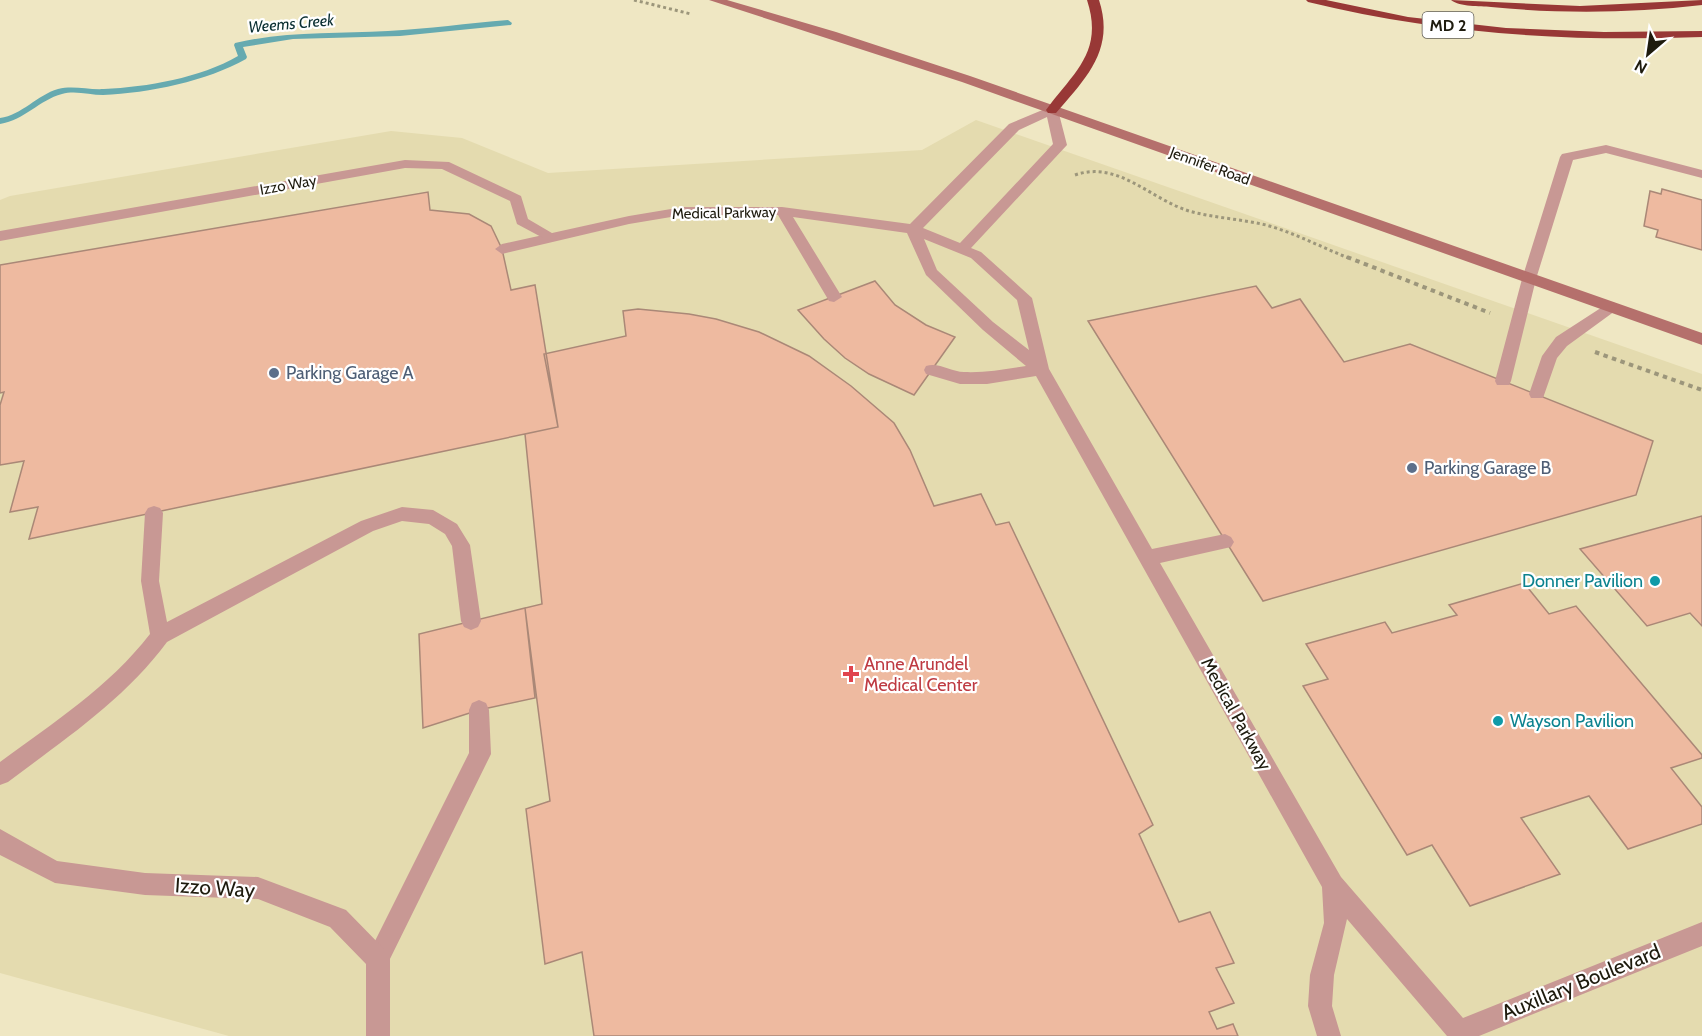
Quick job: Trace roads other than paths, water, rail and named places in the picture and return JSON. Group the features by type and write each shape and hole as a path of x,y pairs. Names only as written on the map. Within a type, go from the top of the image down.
{"highway":[{"path":"1052,110 1079,79 1098,45 1100,26 1093,0"},
{"name":"MD 2","path":"1312,0 1395,17 1504,32 1586,36 1702,34"},
{"path":"1457,0 1560,8 1656,8 1702,2"}],"main road":[{"name":"Jennifer Road","path":"715,0 832,34 1702,339"}],"street":[{"path":"913,229 1014,127 1052,110 1060,145 963,249"},
{"path":"1503,381 1529,279 1567,158 1606,149 1702,174"},
{"name":"Izzo Way","path":"0,236 405,164 444,165 516,200 522,221 550,236"},
{"name":"Medical Parkway","path":"502,249 629,219 683,211 782,211 913,229 976,255 1024,298 1041,369 1333,885 1462,1034"},
{"path":"782,211 834,297"},
{"name":"Medical Parkway","path":"913,229 931,272 988,326 1041,369"},
{"path":"1537,394 1550,356 1562,341 1610,307"},
{"path":"932,370 960,378 987,378 1041,369"},
{"path":"154,513 150,580 160,636"},
{"path":"0,775 112,689 146,658 160,636 367,526 402,514 433,517 451,529 461,545 471,621"},
{"path":"1148,558 1225,542"},
{"path":"380,1035 378,959 480,754 479,710"},
{"name":"Izzo Way","path":"0,840 8,847 55,873 145,884 258,888 338,918 378,959"},
{"path":"1329,1036 1320,1006 1322,975 1336,923 1333,885"},
{"name":"Auxillary Boulevard","path":"1462,1034 1702,934"}],"waterway":[{"name":"Weems Creek","path":"0,121 16,117 44,98 61,91 107,92 170,82 216,71 243,57 238,45 256,41 274,38 400,33 508,23"}],"place":[{"name":"Parking Garage A","path":"274,373"},
{"name":"Parking Garage B","path":"1412,468"},
{"name":"Donner Pavilion","path":"1655,581"},
{"name":"Anne Arundel Medical Center","path":"851,674"},
{"name":"Wayson Pavilion","path":"1498,721"}]}
